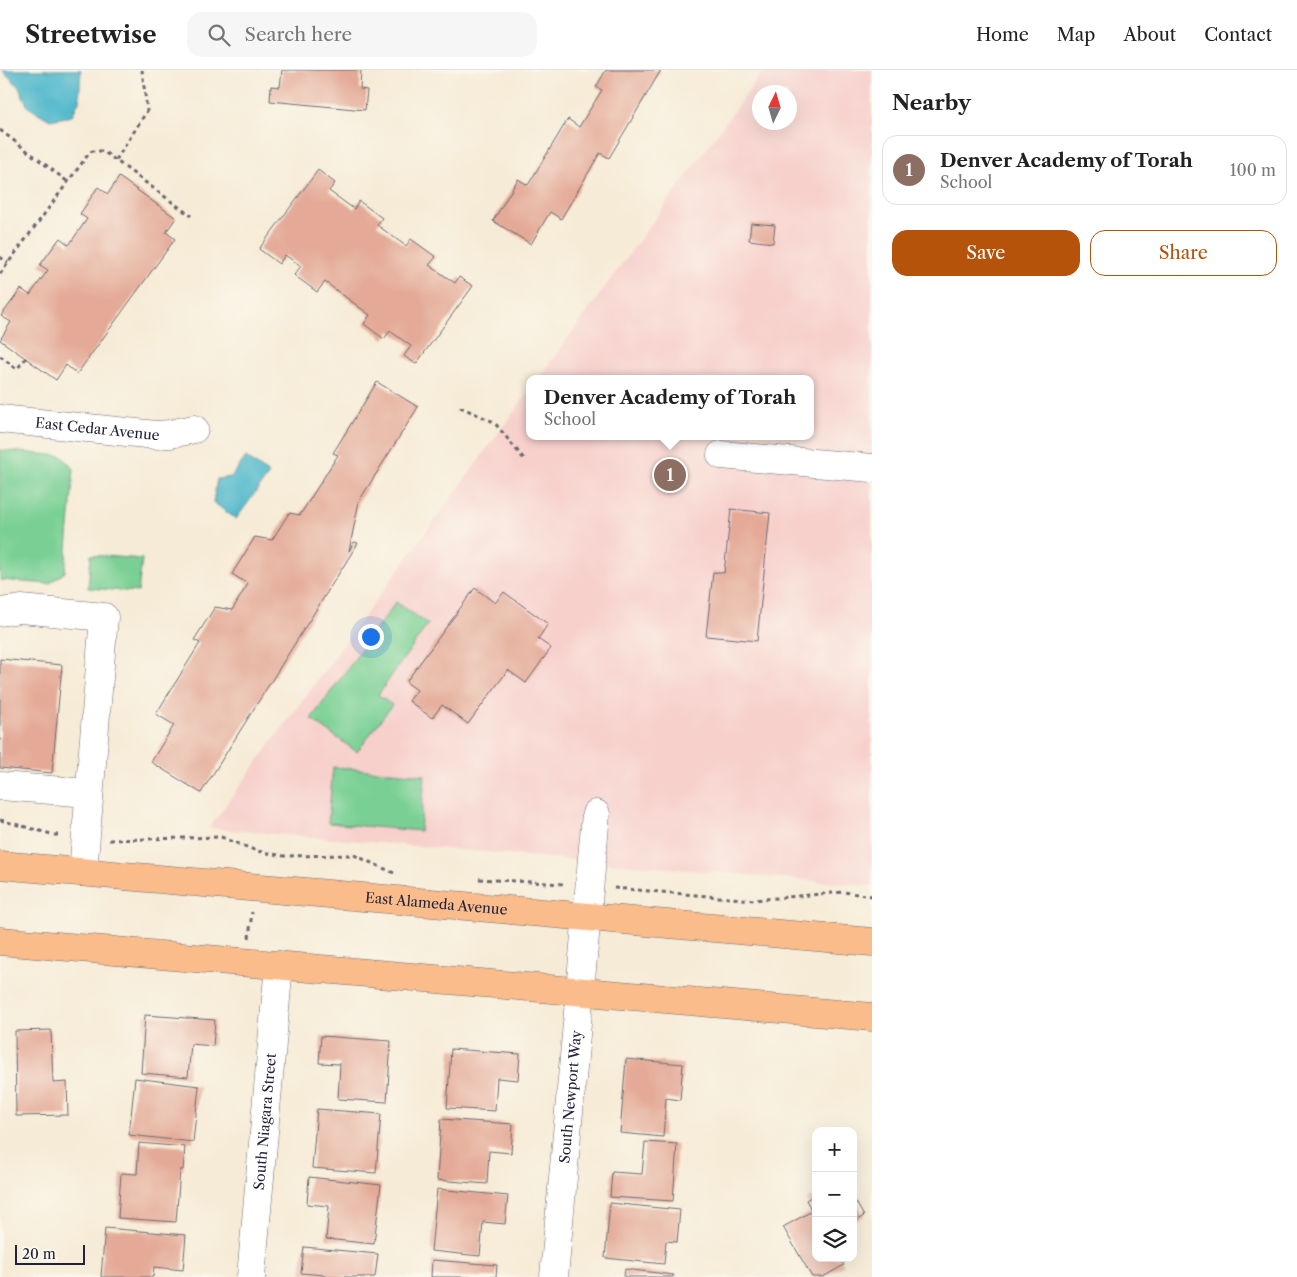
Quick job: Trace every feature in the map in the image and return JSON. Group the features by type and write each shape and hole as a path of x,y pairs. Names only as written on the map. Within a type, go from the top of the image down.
{"main road":[{"name":"East Alameda Avenue","path":"0,865 872,942"},
{"path":"0,941 872,1017"}],"street":[{"name":"East Cedar Avenue","path":"0,419 156,435 194,429"},
{"path":"721,455 872,468"},
{"path":"0,612 21,609 104,617 88,793 83,872"},
{"path":"0,786 88,793"},
{"name":"South Newport Way","path":"554,1277 596,814"},
{"name":"South Niagara Street","path":"251,1277 279,966"}],"path":[{"path":"116,160 147,111 142,70"},
{"path":"0,130 68,182"},
{"path":"0,274 90,152 93,151 103,151 191,216"},
{"path":"0,257 8,263"},
{"path":"0,356 17,369 26,358"},
{"path":"460,407 494,422 524,459"},
{"path":"0,820 55,835 86,835 110,840 221,837 257,851 284,856 354,855 399,876"},
{"path":"478,879 590,886 754,900 843,892 872,896"},
{"path":"249,943 252,904"}],"shaded area":[{"path":"764,70 872,70 872,886 209,828 526,395 526,440 814,440 814,375 541,375 752,86 752,130 797,130 797,85 753,85"}],"green space":[{"path":"0,450 62,456 74,469 65,572 49,584 0,580"},
{"path":"91,555 142,559 138,592 88,588"},
{"path":"396,602 428,624 378,695 392,705 357,752 311,719"},
{"path":"333,767 425,775 420,831 328,823"}],"water":[{"path":"2,70 81,70 79,101 72,116 50,120 28,107 19,87"},
{"path":"246,457 269,474 236,519 213,502 217,479 231,477"}],"building":[{"path":"282,70 361,70 360,89 367,90 365,110 270,101 271,86 280,87"},
{"path":"606,70 661,70 609,158 600,153 561,219 550,212 531,244 493,221 518,179 528,185 568,119 579,127 602,90 596,87"},
{"path":"318,170 335,183 329,191 354,209 359,201 382,218 377,225 406,246 411,239 436,257 429,265 455,283 459,277 473,286 416,364 404,356 411,346 390,331 384,339 364,324 370,315 325,282 317,292 294,275 301,266 285,255 279,264 259,249"},
{"path":"119,177 176,218 166,232 175,239 77,374 66,365 56,380 0,340 11,322 1,316 21,289 30,295 48,270 40,265 60,238 69,245 87,219 80,214 98,187 108,194"},
{"path":"751,223 775,225 773,243 749,240"},
{"path":"377,382 418,407 359,501 349,551 354,542 358,543 201,793 151,762 174,725 156,714 200,643 194,640 215,607 232,610 248,584 232,574 255,537 272,540 289,513 300,515 338,455 333,453"},
{"path":"731,509 770,513 757,641 706,636 713,572 724,573"},
{"path":"475,588 495,603 504,592 548,624 538,639 551,648 526,683 508,670 468,724 442,705 432,718 409,701 417,690 406,682"},
{"path":"0,659 62,665 52,773 0,768"},
{"path":"145,1015 215,1020 213,1046 191,1044 188,1077 141,1073"},
{"path":"51,1030 53,1083 67,1082 68,1115 16,1116 15,1031"},
{"path":"321,1036 391,1041 387,1102 338,1099 340,1064 319,1063"},
{"path":"451,1049 520,1054 518,1080 497,1078 495,1111 447,1108"},
{"path":"626,1059 683,1064 680,1100 666,1098 663,1137 620,1133"},
{"path":"135,1078 199,1086 193,1142 129,1135"},
{"path":"317,1109 381,1114 376,1173 312,1168"},
{"path":"441,1119 513,1124 511,1153 489,1151 487,1184 437,1180"},
{"path":"645,1142 677,1144 673,1201 610,1197 612,1172 642,1174"},
{"path":"139,1143 185,1147 183,1170 180,1170 176,1222 118,1218 121,1173 137,1174"},
{"path":"309,1177 381,1185 374,1244 326,1239 329,1206 307,1204"},
{"path":"437,1189 508,1196 505,1224 483,1222 480,1256 431,1251"},
{"path":"812,1196 812,1211 806,1200"},
{"path":"610,1203 680,1210 677,1242 666,1241 664,1264 605,1258"},
{"path":"857,1204 864,1216 857,1220"},
{"path":"812,1211 812,1262 842,1262 844,1265 823,1277 812,1277 783,1227"},
{"path":"105,1228 186,1235 183,1270 154,1267 153,1277 101,1277"},
{"path":"304,1247 378,1254 375,1277 324,1277 324,1275 301,1273"},
{"path":"432,1260 497,1265 496,1277 431,1277"},
{"path":"625,1269 674,1275 673,1277 624,1277"}],"place":[{"name":"Denver Academy of Torah","path":"670,475"}]}
